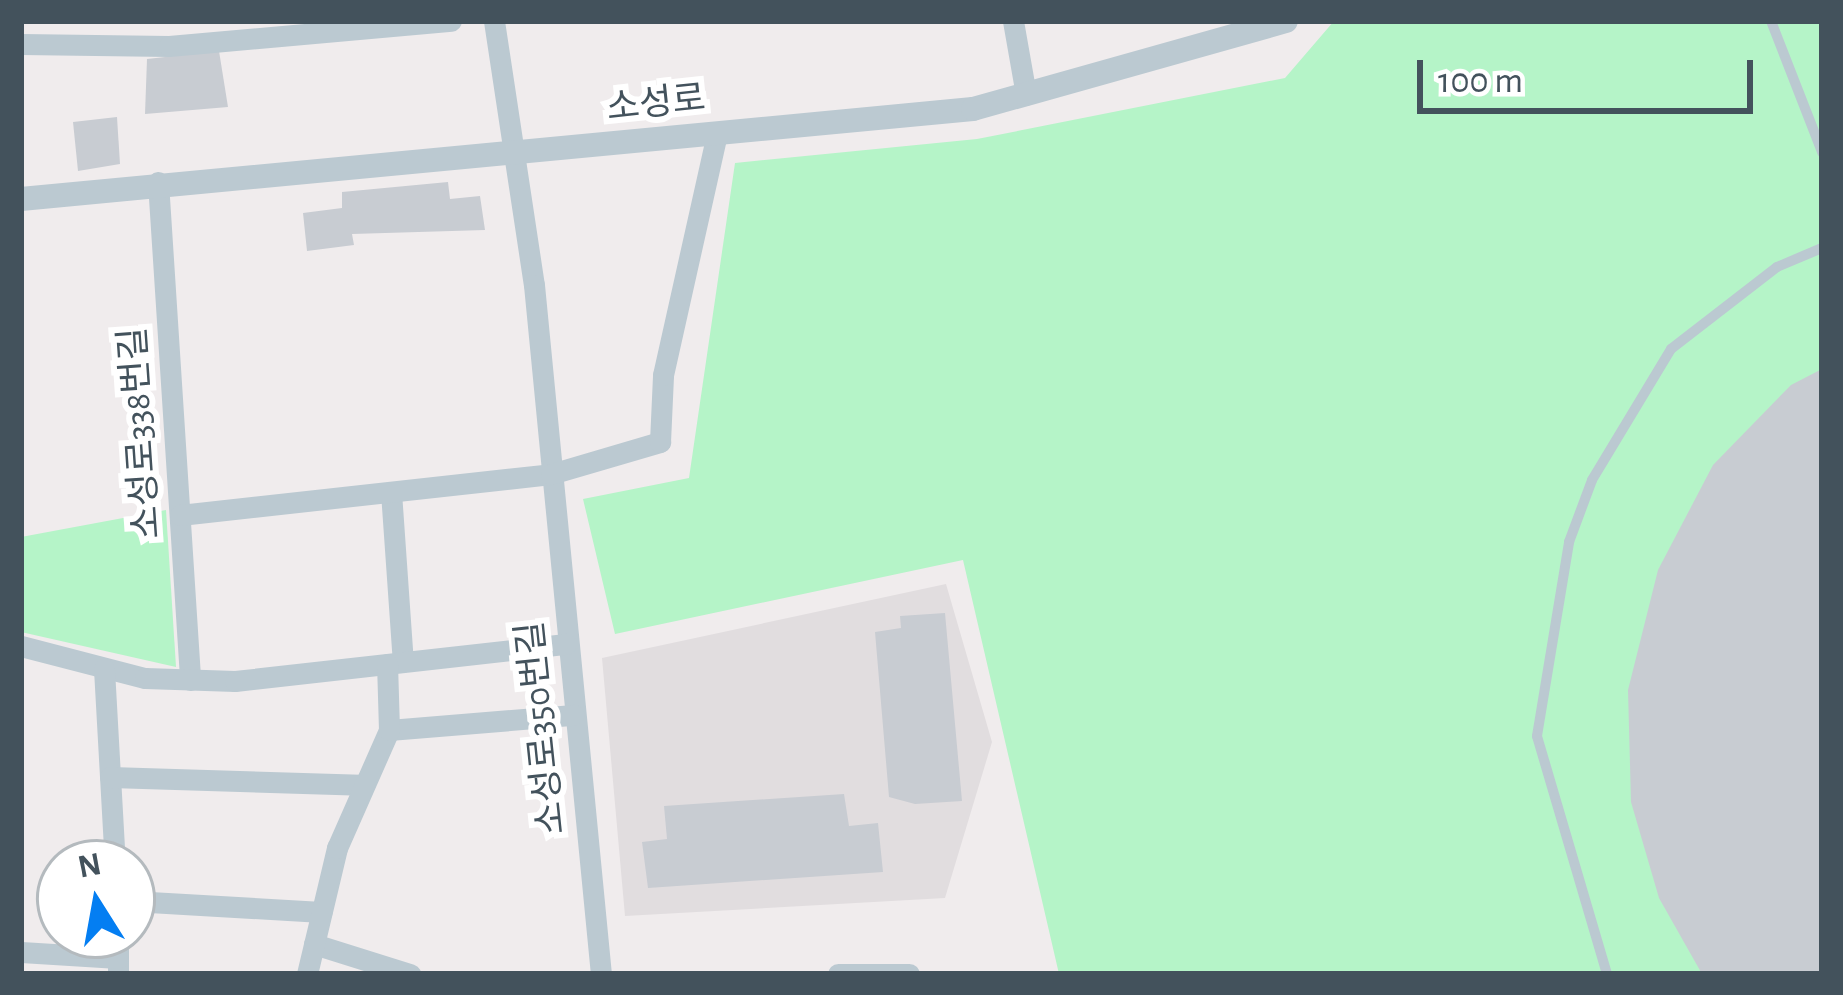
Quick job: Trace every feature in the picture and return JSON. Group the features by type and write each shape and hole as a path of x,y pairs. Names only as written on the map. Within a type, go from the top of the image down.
{"street":[{"path":"21,44 169,46 451,21"},
{"name":"소성로350번길","path":"494,21 516,153 601,974"},
{"path":"1013,21 1026,95"},
{"name":"소성로","path":"21,199 158,182 717,134 1026,95 1286,21"},
{"path":"180,515 551,474 660,442 663,375 717,134"},
{"name":"소성로338번길","path":"158,182 190,680"},
{"path":"307,974 360,785 389,730 395,663 391,492"},
{"path":"21,646 104,669 190,680 566,644"},
{"path":"104,669 114,839"},
{"path":"389,730 573,715"},
{"path":"110,777 360,785"},
{"path":"156,902 322,912"},
{"path":"314,944 407,974"},
{"path":"21,952 118,966"},
{"path":"838,974 908,973"}],"lane":[{"path":"1771,21 1822,152"},
{"path":"1607,974 1537,736 1569,542 1592,481 1671,350 1778,267 1822,248"}],"shaded area":[{"path":"946,584 992,742 945,898 625,916 602,658"}],"green space":[{"path":"1334,21 1822,21 1822,974 1059,974 963,560 615,634 583,499 689,478 735,163 977,139 1285,78"},
{"path":"166,510 176,667 21,632 21,537"}],"building":[{"path":"219,51 228,107 145,114 147,59"},
{"path":"117,117 120,164 78,171 73,122"},
{"path":"448,182 450,199 480,196 485,230 352,234 354,245 307,251 303,213 342,208 342,192"},
{"path":"1822,369 1822,974 1702,974 1659,898 1631,802 1628,690 1658,570 1713,465 1791,385"},
{"path":"945,613 962,801 915,804 889,797 875,632 901,628 900,616"},
{"path":"844,794 849,826 878,823 883,872 648,888 642,842 667,839 664,806"}]}
